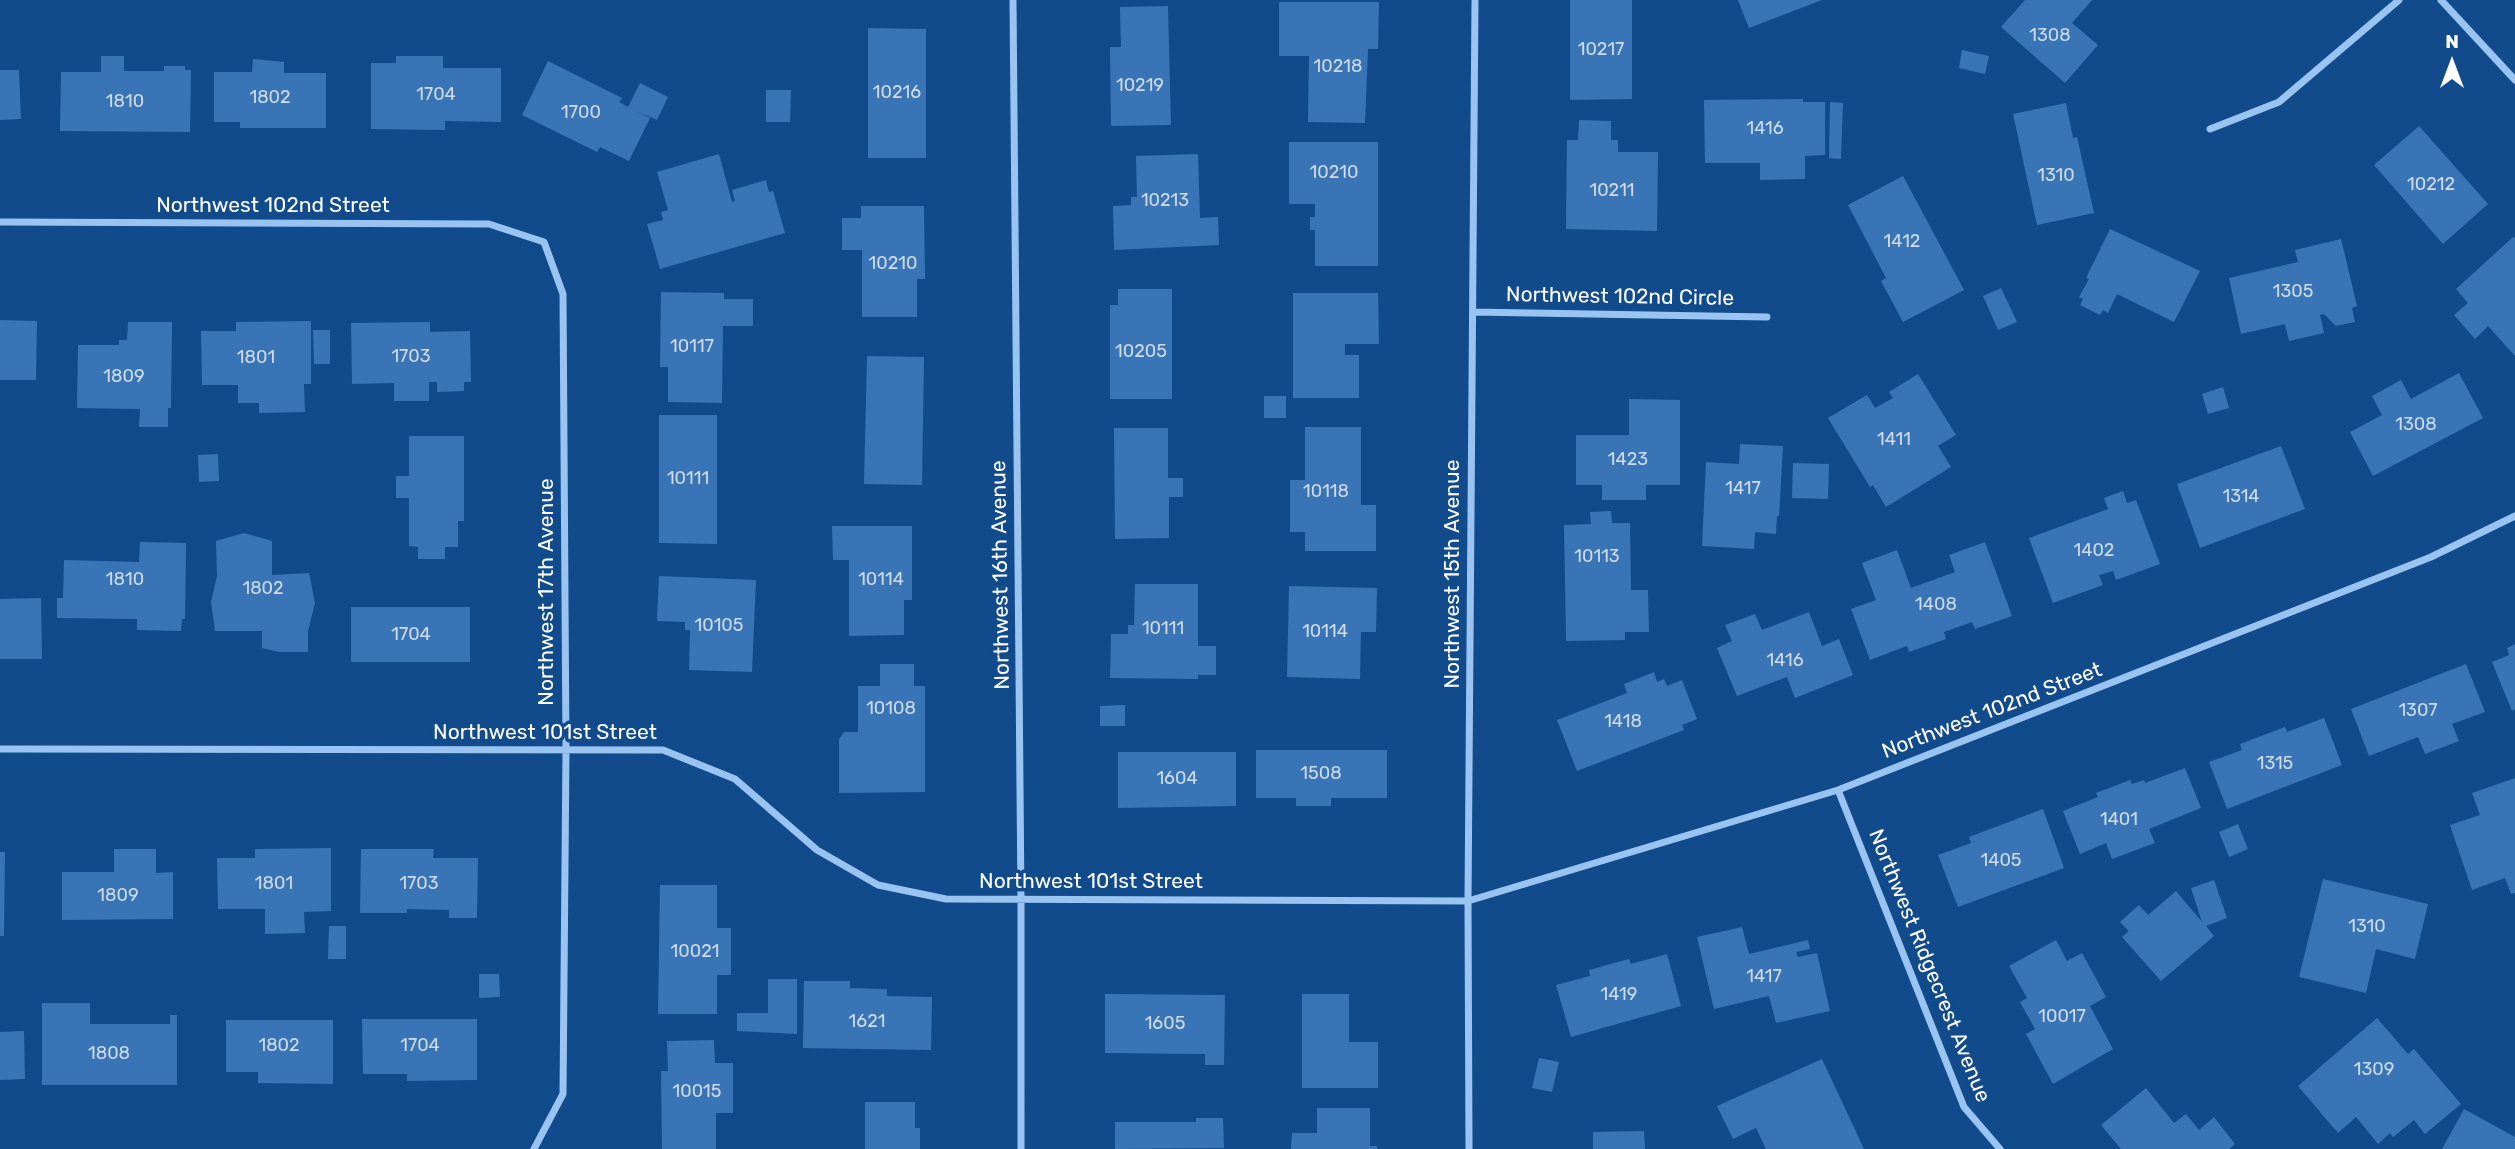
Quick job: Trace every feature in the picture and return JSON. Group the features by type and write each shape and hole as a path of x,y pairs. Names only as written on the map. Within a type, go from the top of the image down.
{"street":[{"name":"Northwest 16th Avenue","path":"1013,0 1021,1149"},
{"name":"Northwest 15th Avenue","path":"1469,1149 1468,901 1475,0"},
{"path":"2210,129 2279,102 2399,0"},
{"path":"2441,0 2513,75"},
{"name":"Northwest 102nd Street","path":"0,222 489,224 544,242"},
{"name":"Northwest 17th Avenue","path":"534,1149 563,1094 566,750 563,294 544,242"},
{"name":"Northwest 102nd Circle","path":"1473,312 1767,317"},
{"name":"Northwest 102nd Street","path":"1468,901 1838,790 2431,557 2515,516"},
{"name":"Northwest 101st Street","path":"0,749 663,750 735,779 817,850 878,885 946,899 1468,901"},
{"name":"Northwest Ridgecrest Avenue","path":"1838,790 1964,1107 2000,1149"}],"building":[{"path":"1570,0 1632,0 1632,99 1570,100"},
{"path":"1738,0 1822,0 1749,28"},
{"path":"2025,0 2092,0 2072,23 2098,45 2065,83 2001,27"},
{"path":"1279,2 1379,2 1378,49 1368,49 1365,123 1308,122 1309,56 1279,56"},
{"path":"1168,6 1171,125 1111,126 1110,47 1121,47 1120,7"},
{"path":"868,28 926,29 926,158 868,158"},
{"path":"1962,50 1989,56 1985,74 1959,68"},
{"path":"101,56 124,56 124,71 164,71 164,66 185,66 185,70 191,70 190,132 60,131 61,72 101,72"},
{"path":"396,56 443,56 443,68 501,68 501,122 445,121 445,130 371,129 371,63 396,63"},
{"path":"253,59 284,62 284,73 326,73 326,128 240,128 240,122 214,122 214,72 252,72"},
{"path":"548,61 622,98 619,102 628,107 640,83 668,97 657,120 636,111 650,118 629,161 600,147 597,152 522,115"},
{"path":"0,70 19,70 21,119 0,120"},
{"path":"766,90 791,90 790,122 766,122"},
{"path":"1803,99 1803,102 1825,102 1825,155 1805,156 1805,179 1760,180 1760,163 1705,163 1704,100"},
{"path":"1830,102 1843,103 1841,159 1829,158"},
{"path":"2066,103 2073,138 2077,137 2094,213 2037,225 2013,114"},
{"path":"1579,120 1611,121 1611,140 1618,140 1618,152 1658,152 1657,231 1566,229 1567,140 1578,140"},
{"path":"2419,126 2488,204 2443,244 2374,165"},
{"path":"1289,142 1378,142 1378,266 1315,266 1315,230 1310,230 1310,217 1315,217 1315,204 1289,204"},
{"path":"719,154 732,202 735,201 732,190 766,180 769,192 773,191 785,233 660,269 647,224 663,220 661,212 668,210 657,172"},
{"path":"1198,154 1200,218 1218,217 1219,245 1114,250 1113,206 1131,205 1131,197 1137,197 1136,156"},
{"path":"1903,176 1964,290 1903,322 1881,281 1886,278 1848,205"},
{"path":"861,206 924,206 925,279 917,279 917,317 862,317 862,250 842,250 842,218 861,218"},
{"path":"2110,229 2200,271 2174,322 2117,294 2108,313 2103,310 2100,315 2080,305 2083,299 2079,297 2089,279 2086,278"},
{"path":"2513,237 2515,356 2488,326 2475,339 2454,315 2468,303 2456,289"},
{"path":"2341,239 2357,306 2352,308 2355,322 2336,326 2324,314 2320,315 2324,333 2289,341 2285,324 2241,334 2229,278 2298,262 2295,250"},
{"path":"2001,288 2017,322 1998,330 1983,296"},
{"path":"1118,289 1172,289 1172,399 1110,399 1110,305 1118,305"},
{"path":"661,292 724,293 724,299 753,299 753,326 723,326 722,403 668,402 668,367 660,367"},
{"path":"1293,293 1378,293 1379,344 1345,344 1345,355 1359,355 1359,398 1293,398"},
{"path":"0,320 37,321 36,380 0,380"},
{"path":"311,321 311,384 304,384 305,412 259,413 259,403 238,403 238,385 202,385 201,331 236,331 236,322"},
{"path":"128,322 172,322 171,408 168,408 168,427 139,427 140,409 77,408 78,345 119,345 119,340 127,340"},
{"path":"430,322 430,332 470,331 471,382 464,382 464,391 437,392 437,382 429,382 429,401 394,401 394,383 352,384 351,323"},
{"path":"313,330 330,330 330,364 314,364"},
{"path":"867,356 924,357 922,485 864,484"},
{"path":"2459,373 2483,418 2373,476 2350,432 2382,415 2372,396 2401,380 2411,399"},
{"path":"1918,374 1956,435 1938,446 1951,467 1886,507 1873,485 1870,487 1828,418 1867,395 1875,408 1893,398 1889,392"},
{"path":"2223,387 2229,408 2208,414 2202,394"},
{"path":"1264,396 1286,396 1286,418 1264,418"},
{"path":"1629,399 1680,400 1680,485 1646,485 1646,500 1602,500 1602,485 1576,485 1576,435 1629,435"},
{"path":"659,415 717,415 717,544 659,543"},
{"path":"1305,427 1361,427 1361,505 1376,505 1376,551 1305,551 1305,532 1290,532 1290,480 1305,480"},
{"path":"1114,428 1168,428 1168,478 1183,478 1183,497 1169,497 1169,538 1115,539"},
{"path":"409,436 464,436 464,521 458,521 458,547 445,547 445,559 418,559 418,547 409,546 409,498 396,498 396,476 409,476"},
{"path":"1740,444 1783,446 1776,534 1755,532 1754,549 1702,546 1706,462 1739,464"},
{"path":"2281,446 2305,509 2200,548 2177,484"},
{"path":"218,454 219,481 199,482 198,455"},
{"path":"1793,463 1829,464 1828,499 1792,498"},
{"path":"2123,491 2127,503 2136,500 2160,564 2116,580 2113,571 2099,575 2103,585 2053,603 2029,538 2108,509 2104,498"},
{"path":"1611,511 1612,523 1630,523 1631,590 1648,590 1649,632 1625,632 1625,640 1566,641 1564,525 1591,524 1590,512"},
{"path":"832,526 912,526 912,600 904,600 904,635 849,636 849,560 833,560"},
{"path":"244,533 272,541 272,575 309,573 315,603 308,631 308,652 279,652 262,648 262,631 215,631 211,602 217,576 216,541"},
{"path":"140,542 186,543 185,619 182,619 181,631 137,630 137,619 57,618 57,598 63,598 64,560 139,562"},
{"path":"1985,542 2012,616 1975,629 1972,622 1944,632 1946,639 1909,652 1907,646 1870,660 1851,609 1876,600 1862,563 1897,550 1911,588 1955,572 1949,555"},
{"path":"659,576 756,580 752,672 689,670 690,630 685,630 685,622 657,621"},
{"path":"1135,584 1198,584 1198,646 1216,646 1216,675 1198,675 1198,679 1110,678 1111,634 1128,634 1128,625 1134,625"},
{"path":"1289,586 1377,588 1376,632 1361,632 1360,679 1287,677"},
{"path":"41,598 42,659 0,659 0,599"},
{"path":"351,607 470,607 470,662 351,662"},
{"path":"1809,612 1822,646 1839,639 1853,675 1795,698 1787,677 1737,696 1717,648 1732,641 1725,625 1755,614 1762,630"},
{"path":"2515,644 2515,709 2512,711 2492,662 2509,655 2507,648"},
{"path":"880,664 914,664 914,686 925,686 925,792 839,793 839,739 844,732 858,732 858,686 880,686"},
{"path":"2466,664 2485,712 2452,724 2459,741 2425,754 2418,737 2369,756 2351,709"},
{"path":"1654,672 1657,682 1664,679 1667,686 1682,680 1697,719 1682,725 1684,730 1577,771 1557,720 1627,693 1624,684"},
{"path":"1125,705 1125,726 1100,726 1100,706"},
{"path":"2324,718 2342,765 2227,809 2209,762 2242,750 2240,744 2285,727 2287,732"},
{"path":"1256,750 1387,750 1387,798 1331,798 1331,806 1296,806 1296,798 1256,798"},
{"path":"1118,752 1236,752 1236,806 1118,808"},
{"path":"2185,768 2201,808 2149,829 2155,843 2112,859 2106,843 2080,854 2063,811 2098,797 2096,793 2130,780 2132,784 2144,780 2145,783"},
{"path":"2515,778 2515,893 2511,894 2505,878 2472,890 2450,825 2480,815 2472,793"},
{"path":"2043,809 2064,868 1958,907 1938,855 1971,843 1969,837"},
{"path":"2238,824 2248,849 2229,857 2219,832"},
{"path":"331,848 331,911 304,912 305,933 265,934 265,909 218,909 217,858 255,858 255,849"},
{"path":"114,849 156,849 156,873 173,872 173,919 62,920 62,872 114,872"},
{"path":"361,849 434,849 433,858 478,858 477,918 449,918 449,910 407,909 407,913 360,913"},
{"path":"0,852 5,852 4,936 0,936"},
{"path":"2323,879 2428,904 2415,959 2376,949 2366,993 2299,977"},
{"path":"2214,880 2227,918 2206,926 2214,936 2161,981 2122,937 2129,931 2120,922 2139,905 2148,915 2176,891 2202,922 2191,888"},
{"path":"660,885 717,885 717,928 731,928 731,975 717,975 717,1014 658,1014"},
{"path":"329,926 346,926 346,959 328,959"},
{"path":"1742,927 1749,954 1808,940 1810,949 1796,952 1798,957 1817,953 1830,1011 1776,1023 1769,996 1714,1009 1697,937"},
{"path":"2056,940 2067,961 2082,953 2106,997 2090,1006 2113,1049 2053,1084 2026,1034 2035,1029 2020,1002 2027,998 2009,966"},
{"path":"1667,954 1681,1006 1571,1037 1556,985 1590,976 1589,970 1629,959 1631,964"},
{"path":"479,974 499,974 500,997 479,998"},
{"path":"768,979 797,979 797,1034 737,1031 737,1013 768,1013"},
{"path":"804,981 850,981 850,988 887,989 887,996 932,997 931,1050 803,1048"},
{"path":"1105,994 1225,995 1224,1065 1205,1065 1205,1054 1105,1053"},
{"path":"1302,994 1349,994 1349,1042 1378,1042 1378,1088 1302,1088"},
{"path":"42,1003 90,1003 90,1024 170,1024 170,1015 177,1015 177,1085 42,1085"},
{"path":"2377,1018 2408,1054 2414,1049 2461,1104 2425,1134 2414,1120 2393,1137 2390,1133 2378,1144 2356,1117 2338,1133 2298,1086"},
{"path":"362,1019 477,1019 477,1080 407,1081 407,1074 363,1074"},
{"path":"226,1020 333,1020 333,1084 258,1083 258,1072 226,1072"},
{"path":"24,1031 25,1079 0,1080 0,1032"},
{"path":"714,1040 715,1063 733,1063 733,1113 716,1113 716,1149 662,1149 661,1071 668,1071 667,1041"},
{"path":"1539,1058 1559,1062 1552,1092 1532,1088"},
{"path":"1822,1059 1864,1149 1766,1149 1756,1128 1733,1139 1717,1106"},
{"path":"2146,1088 2174,1123 2186,1114 2199,1130 2214,1117 2235,1144 2229,1149 2121,1149 2101,1125"},
{"path":"865,1102 915,1102 915,1128 920,1128 920,1149 865,1149"},
{"path":"1317,1108 1370,1108 1370,1146 1377,1146 1377,1149 1291,1149 1292,1133 1317,1133"},
{"path":"2464,1109 2515,1137 2515,1149 2442,1149"},
{"path":"1196,1118 1223,1118 1224,1148 1115,1149 1115,1122 1196,1122"},
{"path":"1644,1131 1645,1149 1593,1149 1593,1132"}]}
